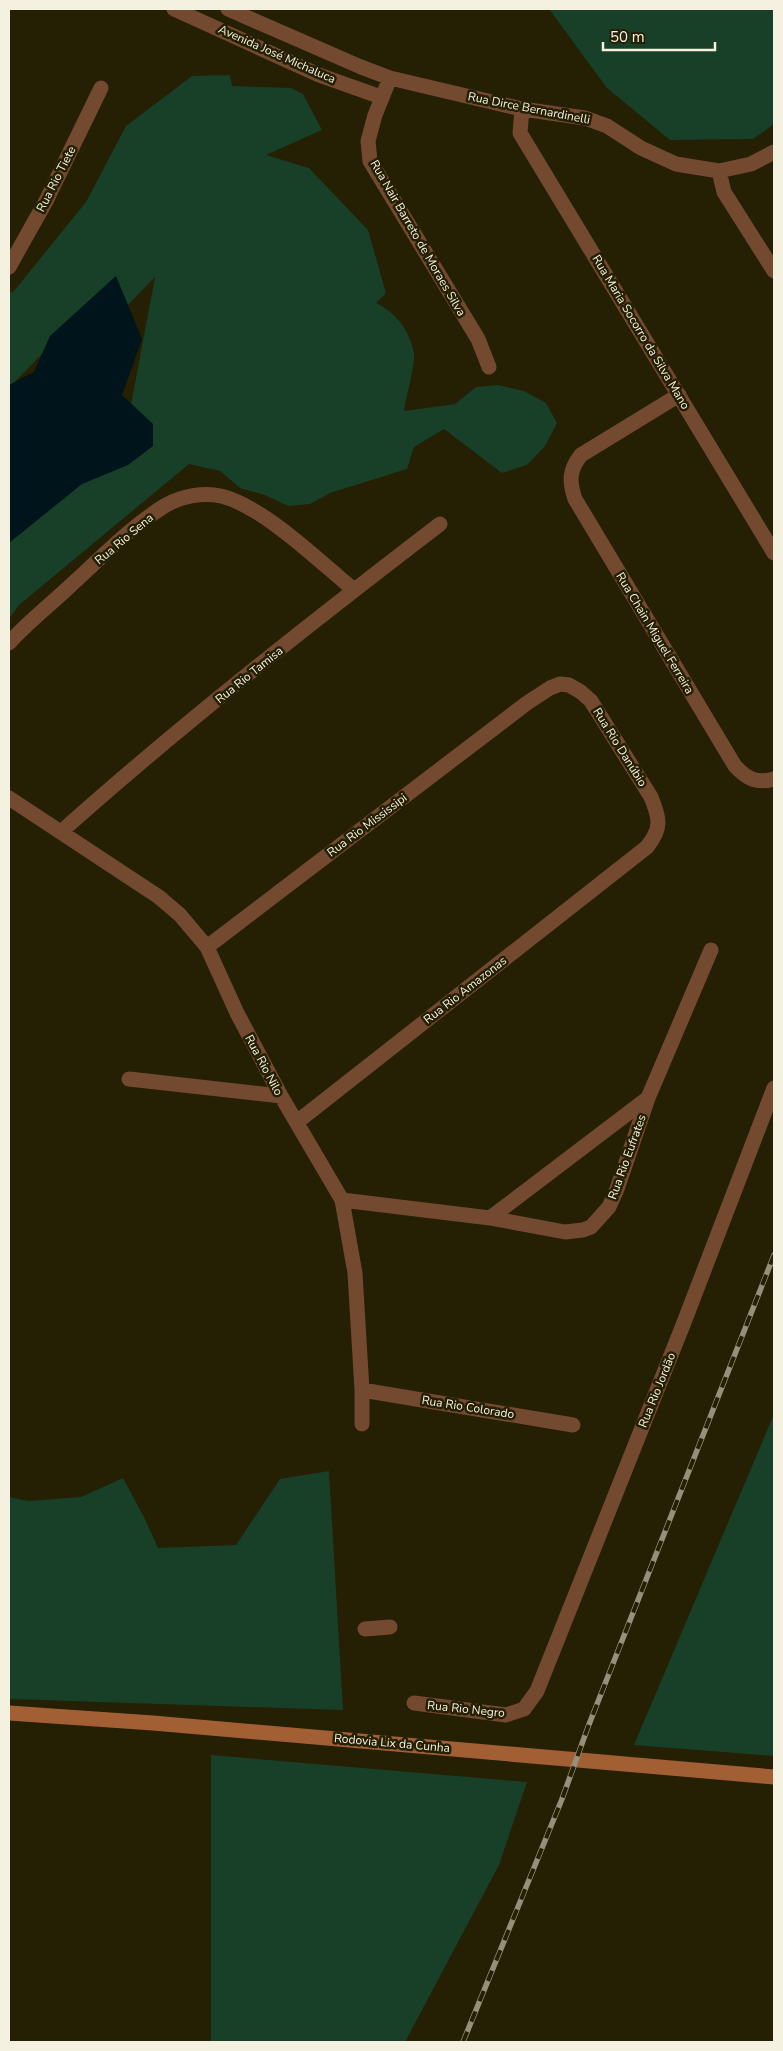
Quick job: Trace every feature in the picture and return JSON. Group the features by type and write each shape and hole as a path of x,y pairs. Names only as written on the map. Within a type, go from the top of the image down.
{"main road":[{"name":"Rodovia Lix da Cunha","path":"9,1713 191,1726 774,1777"}],"street":[{"name":"Avenida José Michaluca","path":"174,9 319,75 381,97"},
{"name":"Avenida José Michaluca","path":"228,9 390,78"},
{"name":"Rua Nair Barreto de Moraes Silva","path":"390,78 381,97 368,141 370,161 478,339 489,367"},
{"name":"Rua Dirce Bernardinelli","path":"390,78 522,109 585,118 607,126 641,148 676,164 719,171 750,164 774,152"},
{"name":"Rua Rio Tiete","path":"9,268 46,201 101,88"},
{"name":"Rua Maria Socorro da Silva Mano","path":"522,109 520,133 774,552"},
{"path":"719,171 724,192 774,271"},
{"name":"Rua Chain Miguel Ferreira","path":"679,395 581,455 573,467 570,485 575,499 735,766 744,776 755,780 765,781 774,779"},
{"name":"Rua Rio Sena","path":"9,643 134,528 167,504 196,495 220,496 247,506 287,534 354,590"},
{"name":"Rua Rio Tamisa","path":"62,831 123,776 354,590 440,524"},
{"name":"Rua Rio Danúbio","path":"527,703 550,688 560,684 569,685 591,700 629,760 656,809 659,826 655,836 647,847 634,858"},
{"name":"Rua Rio Mississipi","path":"207,947 527,703"},
{"name":"Rua Rio Nilo","path":"9,798 62,831 110,866 159,897 180,915 207,947 237,1014 280,1096 342,1200 355,1274 362,1390 362,1424"},
{"name":"Rua Rio Amazonas","path":"297,1122 634,858"},
{"name":"Rua Rio Eufrates","path":"342,1200 490,1218 565,1232 591,1227 609,1207 648,1098 712,950"},
{"path":"129,1079 280,1096"},
{"name":"Rua Rio Jordão","path":"537,1691 683,1326 774,1088"},
{"name":"Rua Rio Eufrates","path":"490,1218 648,1098"},
{"name":"Rua Rio Colorado","path":"362,1390 573,1425"},
{"path":"365,1628 390,1627"},
{"name":"Rua Rio Negro","path":"414,1703 506,1715 524,1709 537,1691"}],"green space":[{"path":"549,9 774,9 774,124 753,139 670,140 607,88"},
{"path":"230,75 232,86 291,88 303,94 322,130 266,155 309,168 368,230 386,293 376,303 390,312 401,323 409,337 414,354 404,411 455,404 476,387 498,385 524,391 546,403 557,423 545,446 527,465 502,473 444,429 414,447 407,469 330,493 310,504 288,506 265,495 240,488 220,471 189,464 19,605 9,619 9,517 127,426 155,277 121,312 74,321 9,388 9,293 14,291 86,202 126,126 192,76"},
{"path":"774,1414 774,1756 634,1745"},
{"path":"329,1471 343,1710 9,1699 9,1497 29,1501 81,1497 123,1478 158,1548 236,1545 280,1479"},
{"path":"211,1755 527,1782 499,1865 405,2042 211,2042"}],"water":[{"path":"116,276 142,339 122,395 153,424 153,446 128,465 82,484 9,543 9,385 34,372 50,336"}],"railway":[{"path":"463,2042 562,1799 588,1727 774,1255"}]}
